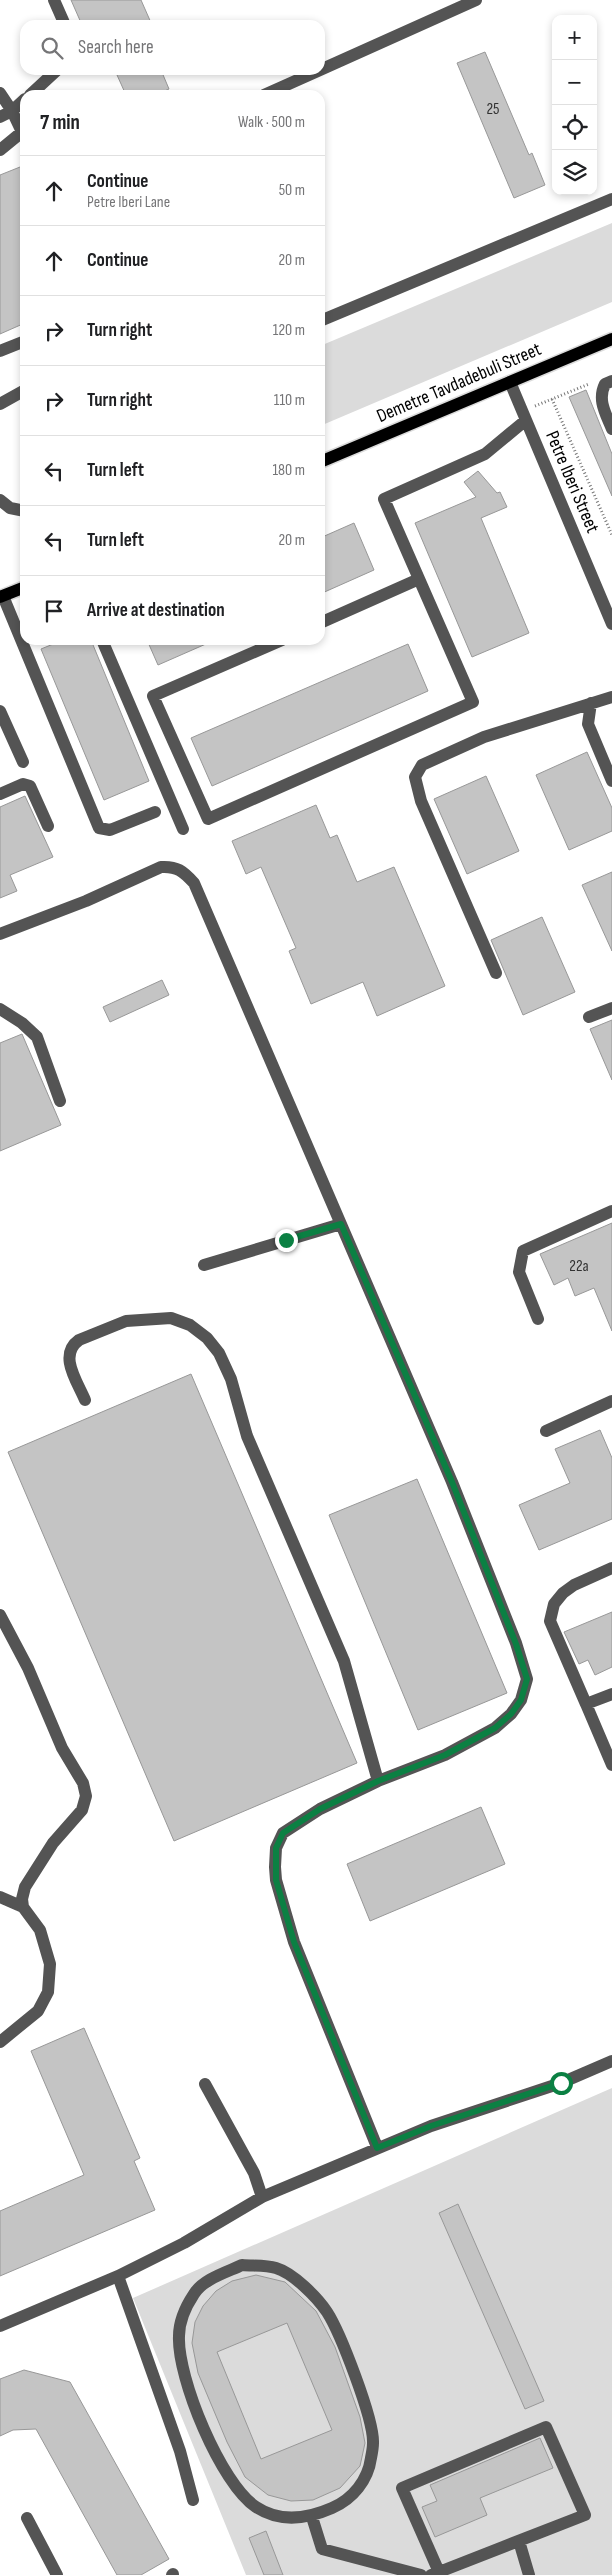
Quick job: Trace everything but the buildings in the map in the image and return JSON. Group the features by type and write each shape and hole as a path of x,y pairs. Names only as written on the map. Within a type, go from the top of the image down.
{"main road":[{"name":"Demetre Tavdadebuli Street","path":"325,460 612,339"},
{"path":"2,597 20,589"}],"street":[{"path":"54,0 63,20"},
{"path":"325,68 476,0"},
{"path":"35,90 52,75"},
{"path":"275,90 309,75"},
{"path":"0,93 20,125"},
{"path":"0,117 12,111 20,104"},
{"path":"0,150 20,135"},
{"path":"325,319 612,199"},
{"path":"0,351 20,343"},
{"path":"612,381 605,384 600,393 602,405 612,429"},
{"name":"Petre Iberi Street","path":"510,382 612,624"},
{"path":"0,404 20,393"},
{"path":"271,645 154,696 208,819 473,702 384,499 485,454 524,416"},
{"path":"0,500 10,508 20,510"},
{"path":"325,621 419,579"},
{"path":"2,597 20,640"},
{"path":"22,645 99,828 110,830 155,812"},
{"path":"104,645 183,828"},
{"path":"496,973 420,801 415,777 422,765 484,737 612,697"},
{"path":"592,703 588,724 612,781"},
{"path":"0,711 23,762"},
{"path":"0,794 23,784 30,786 34,791 48,826"},
{"path":"0,934 86,901 161,867 173,866 194,882 452,1482 516,1644 527,1679 521,1700 511,1714 495,1728 445,1755 378,1781 320,1809 283,1833 276,1848 276,1880 294,1942 377,2148"},
{"path":"589,1017 612,1008"},
{"path":"0,1009 22,1022 37,1036 60,1101"},
{"path":"538,1319 519,1272 524,1251 612,1211"},
{"path":"204,1265 341,1224"},
{"path":"85,1400 70,1365 68,1354 72,1345 126,1321 171,1318 184,1322 207,1338 219,1353 231,1379 247,1436 344,1661 378,1781"},
{"path":"546,1431 612,1401"},
{"path":"612,1568 574,1585 563,1593 554,1604 550,1621 612,1765"},
{"path":"0,1615 28,1668 62,1748 83,1784 86,1796 82,1810 53,1843 25,1887 22,1900 23,1907 40,1930 48,1956 50,1964 48,1992 38,2012 0,2042"},
{"path":"586,1704 612,1694"},
{"path":"0,1897 23,1907"},
{"path":"0,2326 118,2276 184,2243 262,2196 431,2126 561,2083 612,2061"},
{"path":"205,2084 254,2173 262,2196"},
{"path":"242,2265 276,2268 304,2286 327,2312 365,2405 373,2442 368,2475 344,2503 312,2517 283,2518 256,2507 233,2484 210,2441 189,2390 180,2359 179,2334 184,2314 195,2292 214,2277 242,2265"},
{"path":"118,2276 180,2451 193,2500"},
{"path":"546,2427 585,2515 435,2574 402,2488 546,2427"},
{"path":"312,2517 322,2549 421,2575"},
{"path":"28,2518 57,2575"},
{"path":"519,2541 530,2575"}],"path":[{"path":"524,416 552,399 595,382"},
{"path":"552,399 612,535"}],"shaded area":[{"path":"612,223 612,302 325,424 325,344"},
{"path":"612,2088 612,2575 246,2575 133,2298"}],"route":[{"path":"286,1240 341,1224 452,1482 516,1644 527,1679 521,1700 511,1714 495,1728 445,1755 378,1781 320,1809 283,1833 276,1848 276,1880 294,1942 377,2148 431,2126 561,2083"}]}
